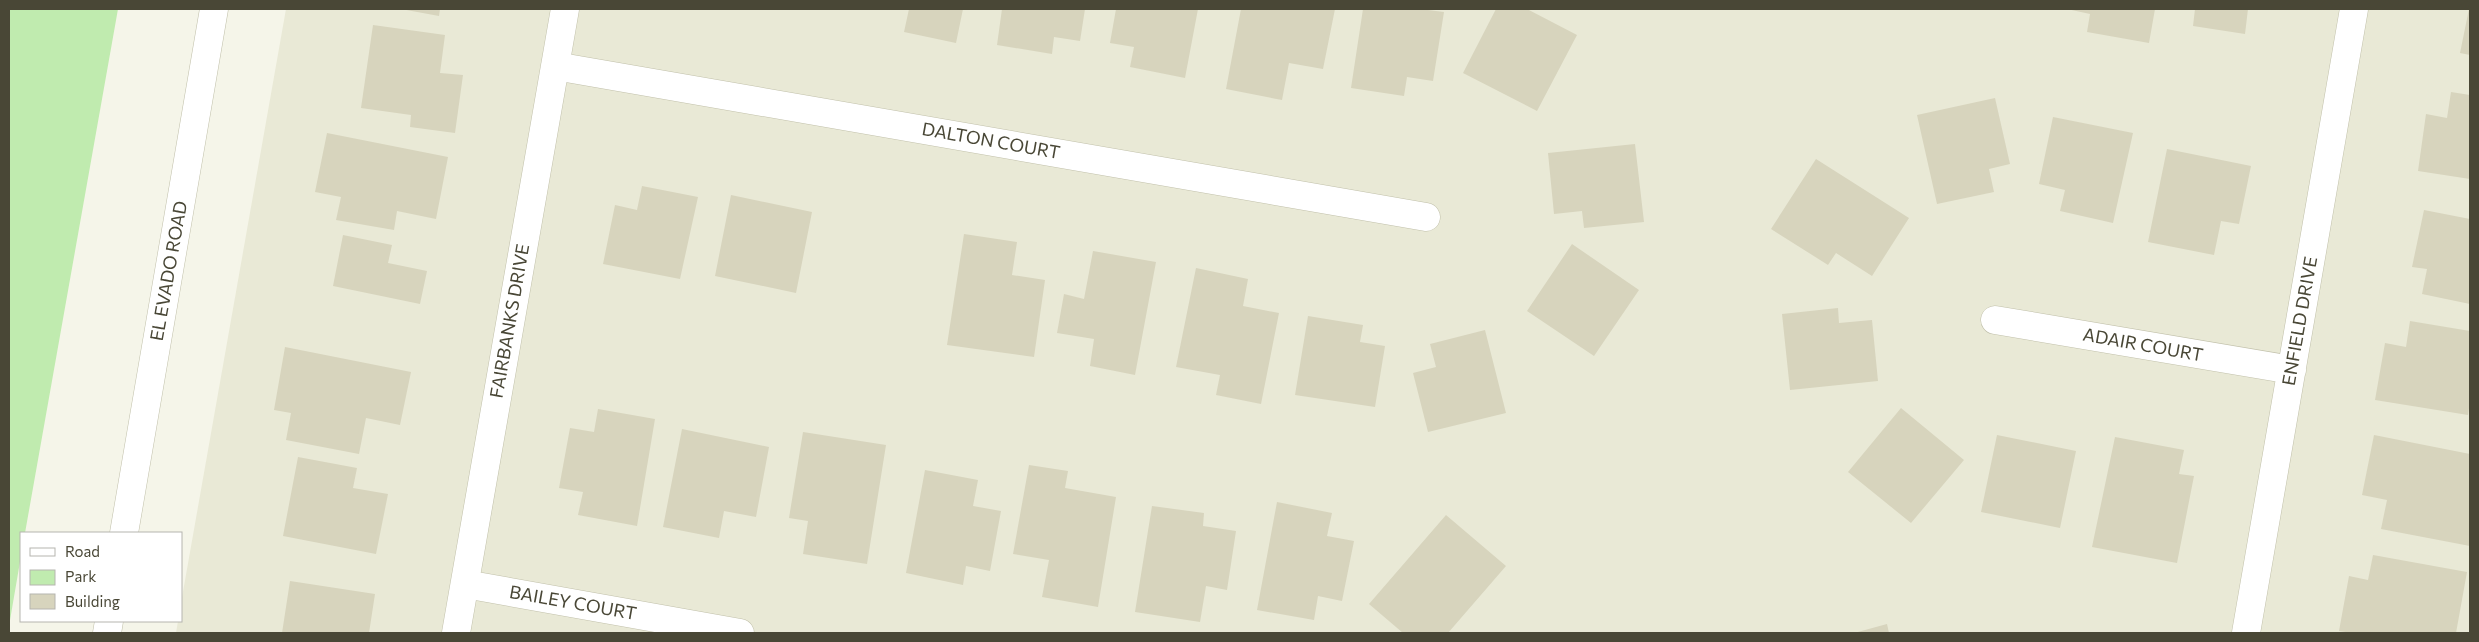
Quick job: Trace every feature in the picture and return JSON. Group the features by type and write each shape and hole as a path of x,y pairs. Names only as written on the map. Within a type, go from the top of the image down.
{"street":[{"name":"EL EVADO ROAD","path":"124,532 214,9"},
{"name":"FAIRBANKS DRIVE","path":"456,633 565,9"},
{"name":"ENFIELD DRIVE","path":"2246,633 2354,9"},
{"name":"DALTON COURT","path":"555,66 1426,217"},
{"name":"ADAIR COURT","path":"1995,320 2292,370"},
{"name":"BAILEY COURT","path":"465,584 740,633"}],"shaded area":[{"path":"286,9 2470,9 2470,633 176,633 178,622 182,622 182,597"}],"green space":[{"path":"9,9 118,9 25,532 20,532 20,562 9,626"}],"building":[{"path":"401,9 440,9 439,16"},
{"path":"909,9 963,9 956,43 904,32"},
{"path":"1002,9 1085,9 1080,41 1054,37 1052,54 997,45"},
{"path":"1116,9 1198,9 1185,78 1130,67 1134,47 1110,43"},
{"path":"1241,9 1335,9 1323,69 1289,63 1282,100 1226,89"},
{"path":"1363,9 1420,9 1444,12 1433,81 1407,77 1404,96 1351,88"},
{"path":"1496,9 1527,9 1577,35 1537,111 1463,73"},
{"path":"2067,9 2155,9 2149,43 2087,32 2090,14"},
{"path":"2195,9 2248,9 2245,34 2193,26"},
{"path":"2470,9 2470,55 2460,53"},
{"path":"373,25 445,35 440,73 463,75 455,133 410,127 411,115 361,108"},
{"path":"2451,92 2470,95 2470,179 2418,171 2426,114 2447,118"},
{"path":"1995,98 2010,164 1989,169 1994,192 1937,204 1917,115"},
{"path":"2053,117 2133,133 2113,223 2060,211 2065,190 2039,184"},
{"path":"327,133 448,157 436,219 397,211 394,230 336,220 341,197 315,192"},
{"path":"1635,144 1644,222 1584,228 1582,211 1554,214 1548,153"},
{"path":"2167,149 2251,166 2239,224 2221,221 2214,255 2148,242"},
{"path":"1816,159 1909,218 1872,276 1836,253 1828,265 1771,229"},
{"path":"642,186 698,197 680,279 603,264 615,205 637,210"},
{"path":"731,195 812,212 796,293 715,276"},
{"path":"2424,210 2470,219 2470,304 2422,294 2427,269 2412,267"},
{"path":"964,234 1017,242 1012,275 1045,280 1034,357 947,345"},
{"path":"343,235 392,245 388,263 427,271 420,304 333,286"},
{"path":"1572,244 1639,290 1594,356 1527,311"},
{"path":"1093,251 1156,262 1135,375 1090,366 1094,339 1057,333 1064,294 1084,299"},
{"path":"1196,268 1248,279 1243,306 1279,313 1261,404 1216,395 1220,375 1176,367"},
{"path":"1838,308 1839,323 1872,320 1878,381 1790,390 1782,314"},
{"path":"1308,316 1363,325 1360,342 1385,346 1375,407 1295,395"},
{"path":"2410,321 2470,331 2470,401 2468,415 2375,400 2385,343 2406,347"},
{"path":"1485,330 1506,413 1428,432 1413,373 1436,367 1430,344"},
{"path":"285,347 411,372 400,425 366,418 359,454 286,440 291,413 274,410"},
{"path":"1901,408 1964,460 1911,523 1848,472"},
{"path":"598,409 655,419 637,526 578,515 583,492 559,488 570,428 594,432"},
{"path":"682,429 769,447 756,517 724,511 719,538 663,527"},
{"path":"803,432 886,445 867,564 803,554 808,521 789,518"},
{"path":"1997,435 2076,451 2060,528 1981,512"},
{"path":"2374,435 2470,454 2470,546 2381,529 2387,500 2362,495"},
{"path":"2115,437 2184,450 2179,474 2194,476 2177,563 2092,547"},
{"path":"298,457 357,468 353,488 388,494 376,554 283,536"},
{"path":"1029,465 1068,471 1065,488 1116,497 1098,607 1042,597 1049,560 1013,554"},
{"path":"925,470 978,480 973,506 1001,511 990,571 966,566 963,585 906,573"},
{"path":"1277,502 1332,513 1327,536 1354,541 1342,601 1318,596 1314,620 1257,610"},
{"path":"1152,506 1204,513 1203,526 1236,531 1227,590 1206,586 1200,622 1135,612"},
{"path":"1446,515 1506,566 1448,633 1403,633 1369,604"},
{"path":"2373,555 2467,572 2456,633 2352,633 2339,631 2349,576 2368,580"},
{"path":"290,581 375,594 369,633 282,633"},
{"path":"1887,624 1889,633 1854,633"}]}
